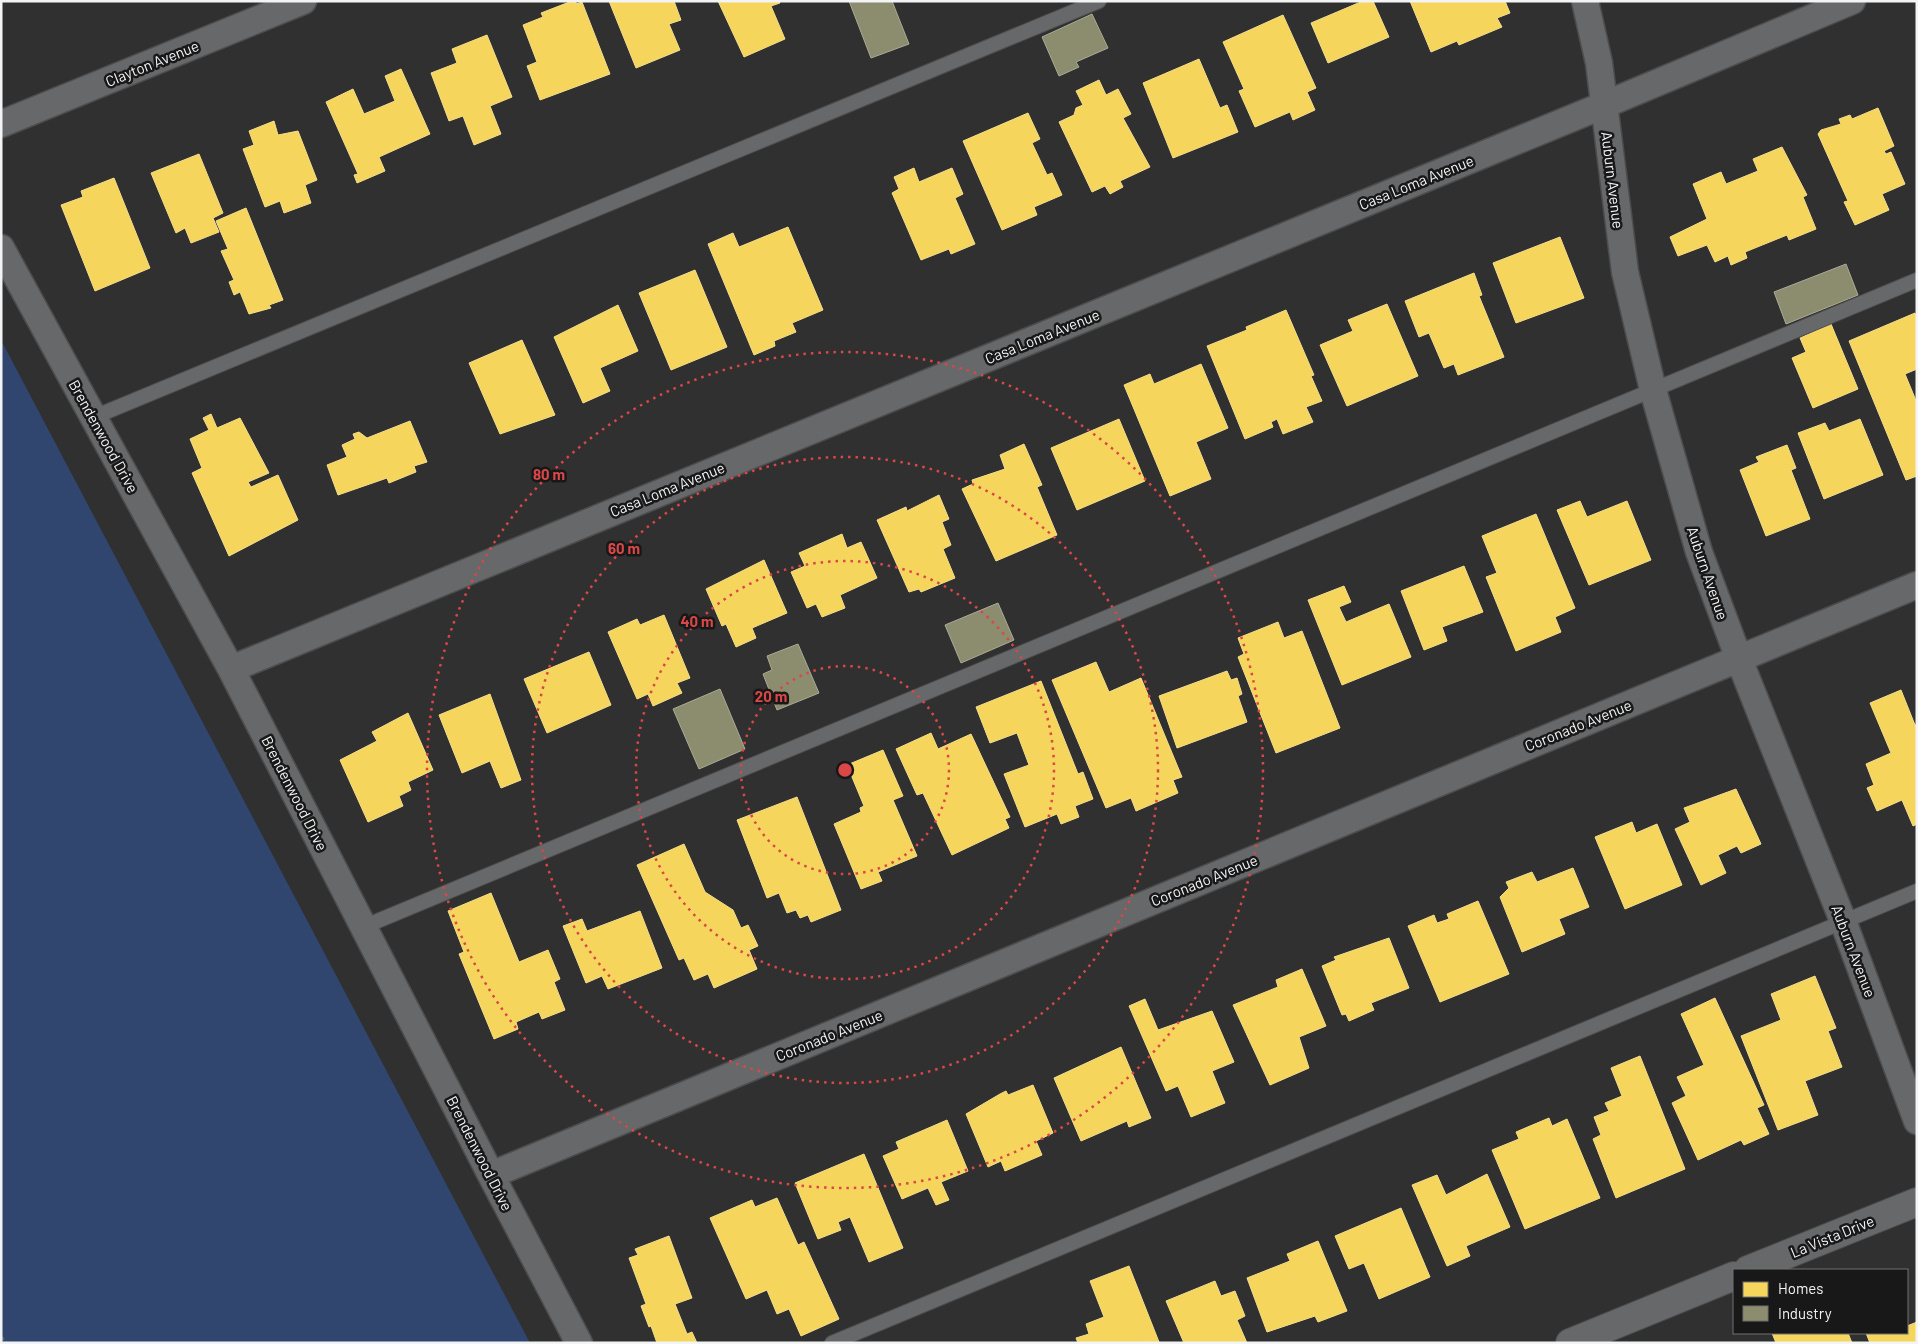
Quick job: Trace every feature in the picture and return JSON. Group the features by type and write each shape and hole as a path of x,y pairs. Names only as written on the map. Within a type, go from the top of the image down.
{"street":[{"name":"Clayton Avenue","path":"1,124 303,1"},
{"name":"Auburn Avenue","path":"1585,1 1598,63 1625,272 1653,390 1699,552 1739,659 1843,921 1917,1121"},
{"name":"Casa Loma Avenue","path":"231,668 1604,105 1852,1"},
{"name":"Brendenwood Drive","path":"1,248 231,668 579,1343"},
{"name":"Coronado Avenue","path":"491,1175 1917,585"},
{"name":"La Vista Drive","path":"1750,1269 1917,1202"},
{"path":"1570,1343 1733,1276"}],"lane":[{"path":"94,417 1098,1"},
{"path":"363,927 1917,280"},
{"path":"832,1343 1917,891"}],"path":[{"path":"1,1337 6,1343"}],"shaded area":[{"path":"1,340 530,1343 1,1343"}],"building: Homes":[{"path":"576,1 576,4 582,2 610,74 540,100 527,66 537,62 523,25 543,17 541,13"},
{"path":"609,1 674,1 681,20 669,24 680,50 636,68"},
{"path":"718,1 779,1 780,3 771,6 785,39 744,57"},
{"path":"1363,1 1373,1 1389,37 1328,63 1311,23"},
{"path":"1410,1 1505,1 1510,13 1497,18 1502,27 1459,45 1457,41 1431,52"},
{"path":"1283,15 1316,88 1307,92 1315,110 1293,120 1290,112 1255,127 1239,91 1244,89 1223,42"},
{"path":"487,35 512,97 490,106 501,134 474,145 463,116 449,121 431,73 457,63 452,49"},
{"path":"1199,59 1220,108 1227,105 1238,132 1173,158 1143,83"},
{"path":"401,69 430,134 379,157 385,171 357,183 354,175 358,174 326,102 353,89 364,114 395,101 385,76"},
{"path":"1099,80 1106,95 1118,89 1131,114 1123,118 1150,167 1120,181 1123,187 1110,194 1105,186 1092,192 1059,122 1074,115 1076,108 1083,105 1076,91"},
{"path":"1878,108 1894,146 1884,151 1886,154 1891,152 1905,184 1882,194 1889,210 1855,225 1844,202 1848,201 1818,134 1821,130 1841,124 1839,119 1850,115 1852,119"},
{"path":"1028,113 1040,139 1032,143 1047,175 1052,173 1062,195 1034,207 1037,215 1002,230 963,141"},
{"path":"274,121 278,135 298,131 317,180 305,185 311,203 284,213 280,201 265,207 243,149 254,145 249,131"},
{"path":"1782,147 1807,195 1803,197 1816,229 1789,240 1787,235 1745,252 1747,258 1731,265 1728,256 1715,262 1707,245 1678,256 1670,237 1707,219 1693,184 1721,172 1726,184 1758,171 1753,159"},
{"path":"199,154 223,213 213,218 219,232 191,243 185,228 176,233 151,173"},
{"path":"914,168 919,182 952,168 963,194 955,198 975,244 951,254 949,249 921,260 892,193 899,189 894,177"},
{"path":"114,178 150,268 95,291 61,205 83,197 81,191"},
{"path":"246,208 283,300 269,305 271,308 249,314 240,292 234,295 229,282 234,280 221,251 228,249 216,221"},
{"path":"788,227 823,310 792,323 796,332 774,341 775,346 754,355 708,244 733,233 739,247"},
{"path":"1560,237 1584,298 1516,323 1493,263"},
{"path":"695,270 727,347 671,370 639,293"},
{"path":"1474,273 1482,295 1479,296 1504,357 1458,375 1454,364 1444,368 1429,333 1419,337 1405,301"},
{"path":"1387,304 1418,376 1347,406 1320,345 1353,331 1348,320"},
{"path":"618,305 638,351 600,368 610,391 583,403 554,337"},
{"path":"1286,310 1314,375 1311,376 1322,401 1306,407 1313,422 1283,434 1277,419 1271,422 1273,427 1245,439 1207,346 1247,330 1246,327"},
{"path":"1915,313 1917,318 1917,369 1905,374 1917,403 1917,476 1906,480 1849,341"},
{"path":"1831,324 1858,389 1813,408 1792,358 1806,352 1800,338"},
{"path":"522,340 555,415 500,434 469,363"},
{"path":"1201,364 1228,428 1196,442 1211,479 1170,496 1124,385 1150,374 1154,384"},
{"path":"211,414 217,428 240,418 269,473 248,482 251,487 278,475 298,520 229,556 192,473 202,468 190,439 209,430 203,418"},
{"path":"1119,419 1145,481 1077,510 1051,448"},
{"path":"1860,419 1883,475 1824,499 1798,433 1825,423 1829,431"},
{"path":"410,421 427,462 414,466 416,472 389,483 387,478 338,495 327,465 347,457 342,445 355,439 353,434 359,432 367,438"},
{"path":"1024,444 1042,485 1037,487 1057,535 996,561 962,489 973,484 972,480 1005,469 1000,455"},
{"path":"1787,445 1796,468 1791,470 1810,519 1766,536 1740,470 1759,462 1756,457"},
{"path":"939,495 949,519 942,522 951,545 943,549 955,578 921,592 919,589 909,592 877,520 906,507 907,511"},
{"path":"1580,501 1587,517 1627,501 1651,560 1589,585 1557,510"},
{"path":"1536,514 1575,608 1555,617 1561,632 1516,651 1486,577 1497,573 1482,536"},
{"path":"842,534 847,548 861,542 877,578 840,595 845,608 822,617 816,604 807,608 791,572 805,566 799,553"},
{"path":"764,560 787,613 752,628 756,638 736,647 726,624 722,626 706,589"},
{"path":"1464,566 1483,612 1442,627 1447,641 1424,650 1401,591"},
{"path":"1344,586 1351,602 1339,607 1346,622 1389,604 1411,657 1342,685 1308,600"},
{"path":"664,615 690,678 677,683 682,693 653,706 648,694 637,699 608,632 637,619 640,625"},
{"path":"1278,622 1284,638 1302,631 1340,728 1276,753 1238,657 1244,654 1238,638"},
{"path":"589,652 611,705 547,733 524,679"},
{"path":"1096,662 1109,692 1141,678 1182,777 1173,780 1178,793 1136,811 1131,798 1106,808 1052,680"},
{"path":"1227,671 1231,680 1237,678 1242,694 1238,696 1247,722 1177,748 1159,696"},
{"path":"1041,681 1078,774 1083,772 1093,799 1075,806 1079,817 1061,824 1057,814 1025,827 1004,774 1029,765 1017,733 990,743 976,707"},
{"path":"1901,690 1915,725 1917,724 1917,824 1913,826 1902,800 1877,811 1867,788 1874,785 1866,764 1891,753 1870,703"},
{"path":"490,694 521,780 501,788 490,761 462,773 439,715"},
{"path":"408,713 433,770 408,782 411,790 399,796 403,806 368,822 340,760 377,741 372,732"},
{"path":"931,733 938,749 971,734 1010,817 1005,819 1009,828 952,855 923,793 917,795 896,749"},
{"path":"883,750 903,796 893,800 917,856 878,872 882,881 861,889 834,824 861,812 860,808 864,806 847,765"},
{"path":"1736,789 1761,844 1741,853 1737,846 1718,855 1726,873 1701,885 1675,829 1690,822 1684,808"},
{"path":"797,797 841,910 811,922 808,915 800,918 796,910 787,913 779,893 767,898 737,820"},
{"path":"1632,822 1636,833 1657,824 1682,885 1625,909 1595,837"},
{"path":"684,844 705,892 733,910 741,928 748,925 758,946 749,950 757,969 714,988 708,974 694,980 684,958 679,960 637,865"},
{"path":"1573,868 1589,907 1559,919 1565,934 1522,952 1500,897 1509,888 1506,882 1532,872 1537,882"},
{"path":"491,893 519,962 548,950 560,979 554,982 565,1010 542,1019 539,1012 516,1022 518,1029 494,1039 459,954 464,952 448,911"},
{"path":"1478,901 1509,974 1440,1002 1408,926 1434,915 1437,923 1449,919 1447,914"},
{"path":"640,911 662,968 608,989 602,976 586,983 563,926 582,919 587,931"},
{"path":"1389,938 1409,988 1371,1003 1374,1010 1349,1021 1346,1014 1342,1015 1322,966 1336,960 1334,957"},
{"path":"1302,969 1326,1026 1299,1037 1309,1068 1270,1085 1233,1005 1278,987 1276,980"},
{"path":"1815,976 1836,1028 1828,1031 1842,1067 1805,1081 1818,1115 1778,1130 1741,1036 1781,1020 1771,994"},
{"path":"1715,998 1764,1105 1757,1108 1769,1134 1744,1145 1741,1140 1698,1160 1672,1103 1686,1096 1677,1077 1704,1065 1681,1014"},
{"path":"1145,999 1158,1030 1212,1011 1234,1062 1212,1071 1225,1103 1191,1117 1178,1086 1166,1091 1129,1006"},
{"path":"1121,1047 1151,1118 1129,1127 1127,1121 1081,1141 1054,1078"},
{"path":"1640,1056 1685,1169 1616,1198 1593,1139 1601,1135 1594,1117 1609,1111 1605,1103 1622,1096 1611,1068"},
{"path":"1033,1085 1053,1133 1036,1141 1042,1155 1005,1171 1001,1161 988,1167 966,1114 1006,1091 1008,1095"},
{"path":"1549,1118 1552,1126 1567,1119 1600,1198 1525,1229 1492,1150 1519,1139 1516,1132"},
{"path":"947,1120 968,1171 941,1182 949,1200 936,1205 928,1188 902,1199 883,1156 899,1149 896,1142"},
{"path":"864,1154 903,1248 869,1262 850,1217 838,1222 841,1230 818,1239 795,1183"},
{"path":"1487,1174 1510,1227 1466,1246 1470,1256 1447,1266 1412,1185 1437,1175 1446,1195"},
{"path":"777,1198 798,1245 804,1242 839,1319 801,1336 789,1309 777,1314 767,1290 746,1299 710,1218 752,1200 755,1207"},
{"path":"1401,1208 1430,1277 1379,1299 1364,1263 1349,1269 1335,1236"},
{"path":"669,1236 692,1298 675,1304 687,1334 692,1332 697,1343 657,1343 641,1306 646,1304 629,1258 638,1255 635,1249"},
{"path":"1318,1241 1347,1311 1318,1322 1315,1316 1267,1332 1247,1278 1290,1261 1287,1254"},
{"path":"1129,1266 1159,1342 1078,1343 1076,1338 1089,1334 1086,1324 1104,1317 1090,1281"},
{"path":"1215,1281 1221,1296 1235,1291 1245,1316 1237,1320 1247,1343 1184,1343 1166,1301"},
{"path":"1917,1322 1917,1343 1870,1343 1866,1334 1908,1334 1908,1326"},
{"path":"1772,1334 1848,1334 1852,1343 1776,1343"}],"building: Industry":[{"path":"849,1 892,1 909,44 871,58"},
{"path":"1092,14 1108,48 1076,62 1079,67 1059,76 1042,37"},
{"path":"1846,264 1858,295 1786,324 1774,292"},
{"path":"998,603 1014,640 961,663 945,625"},
{"path":"798,644 819,693 777,710 763,674 772,670 767,656"},
{"path":"720,689 745,749 699,769 673,709"}]}
